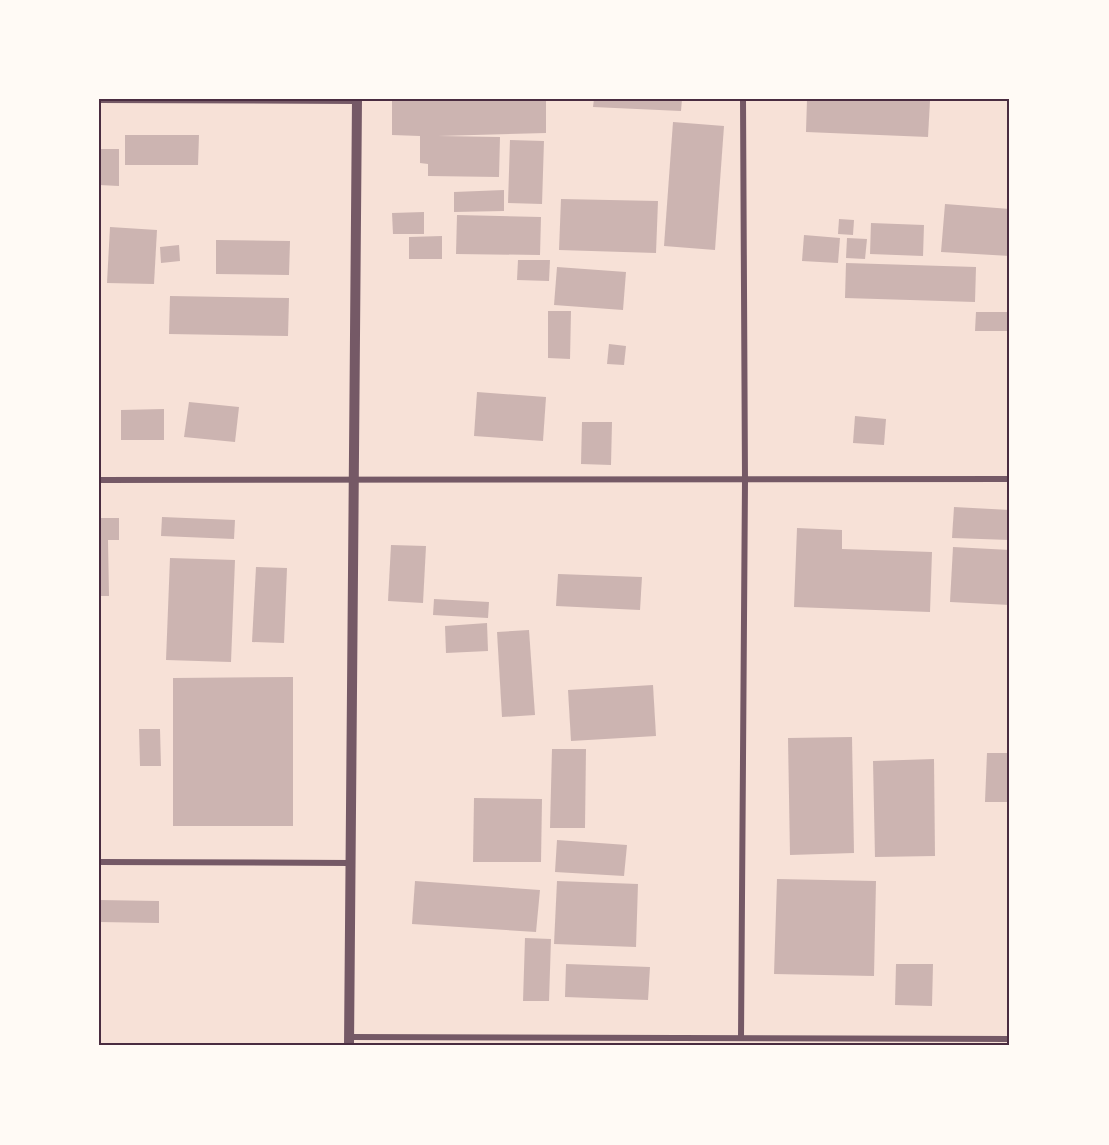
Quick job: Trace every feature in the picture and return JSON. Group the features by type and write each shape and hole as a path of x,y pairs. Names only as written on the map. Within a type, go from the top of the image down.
{"street":[{"path":"741,1038 745,480 743,99"},
{"path":"99,100 357,100 349,1041 741,1038 944,1043 1010,1039"},
{"path":"99,480 1010,479"},
{"path":"99,862 351,862"},
{"path":"672,1038 672,1046"}],"building":[{"path":"392,99 546,99 546,133 438,136 500,137 499,177 428,176 428,164 420,163 420,136 392,135"},
{"path":"594,99 682,99 681,111 593,107"},
{"path":"807,99 930,101 928,137 806,132"},
{"path":"673,122 724,126 715,250 664,246"},
{"path":"125,135 199,135 198,165 125,165"},
{"path":"510,140 544,141 542,204 508,203"},
{"path":"99,149 119,149 119,186 99,185"},
{"path":"504,190 504,211 454,212 454,192"},
{"path":"561,199 658,201 656,253 559,250"},
{"path":"945,204 1010,209 1010,256 941,252"},
{"path":"424,212 424,234 393,234 392,213"},
{"path":"457,215 541,217 540,255 456,254"},
{"path":"839,219 854,220 853,235 838,234"},
{"path":"871,223 924,225 923,256 870,254"},
{"path":"110,227 157,230 154,284 107,283"},
{"path":"804,235 840,238 838,263 802,261"},
{"path":"442,236 442,259 409,259 409,237"},
{"path":"847,238 867,239 865,259 846,258"},
{"path":"216,240 290,241 289,275 216,274"},
{"path":"179,245 180,261 161,263 160,247"},
{"path":"518,260 550,260 549,281 517,280"},
{"path":"846,263 976,267 975,302 845,298"},
{"path":"557,267 626,272 623,310 554,305"},
{"path":"170,296 289,298 288,336 169,334"},
{"path":"548,311 571,311 570,359 548,358"},
{"path":"976,312 1010,312 1010,331 975,331"},
{"path":"609,344 626,346 624,365 607,364"},
{"path":"477,392 546,397 543,441 474,436"},
{"path":"189,402 239,407 235,442 184,437"},
{"path":"164,409 164,440 121,440 121,410"},
{"path":"855,416 886,419 884,445 853,443"},
{"path":"582,422 612,422 611,465 581,464"},
{"path":"954,507 1010,510 1010,540 952,538"},
{"path":"162,517 235,520 234,539 161,536"},
{"path":"99,518 119,518 119,540 108,540 109,596 99,596"},
{"path":"797,528 842,530 842,549 932,552 930,612 794,607"},
{"path":"391,545 426,546 423,603 388,601"},
{"path":"953,547 1010,550 1010,605 950,602"},
{"path":"170,558 235,560 231,662 166,660"},
{"path":"256,567 287,568 284,643 252,642"},
{"path":"558,574 642,577 640,610 556,606"},
{"path":"434,599 489,602 488,618 433,615"},
{"path":"487,623 488,651 446,653 445,626"},
{"path":"529,630 535,715 502,717 497,632"},
{"path":"293,677 293,826 173,826 173,678"},
{"path":"653,685 656,736 571,741 568,690"},
{"path":"139,729 160,729 161,766 140,766"},
{"path":"852,737 854,853 790,855 788,738"},
{"path":"552,749 586,749 585,828 550,828"},
{"path":"987,753 1010,753 1010,802 985,802"},
{"path":"934,759 935,856 875,857 873,761"},
{"path":"474,798 542,799 541,862 473,862"},
{"path":"557,840 627,845 624,876 555,872"},
{"path":"777,879 876,881 874,976 774,974"},
{"path":"415,881 540,890 536,932 412,924"},
{"path":"557,881 638,884 636,947 554,944"},
{"path":"99,900 159,901 159,923 99,922"},
{"path":"525,938 551,939 549,1001 523,1001"},
{"path":"566,964 650,967 648,1000 565,997"},
{"path":"896,964 933,964 932,1006 895,1005"}]}
